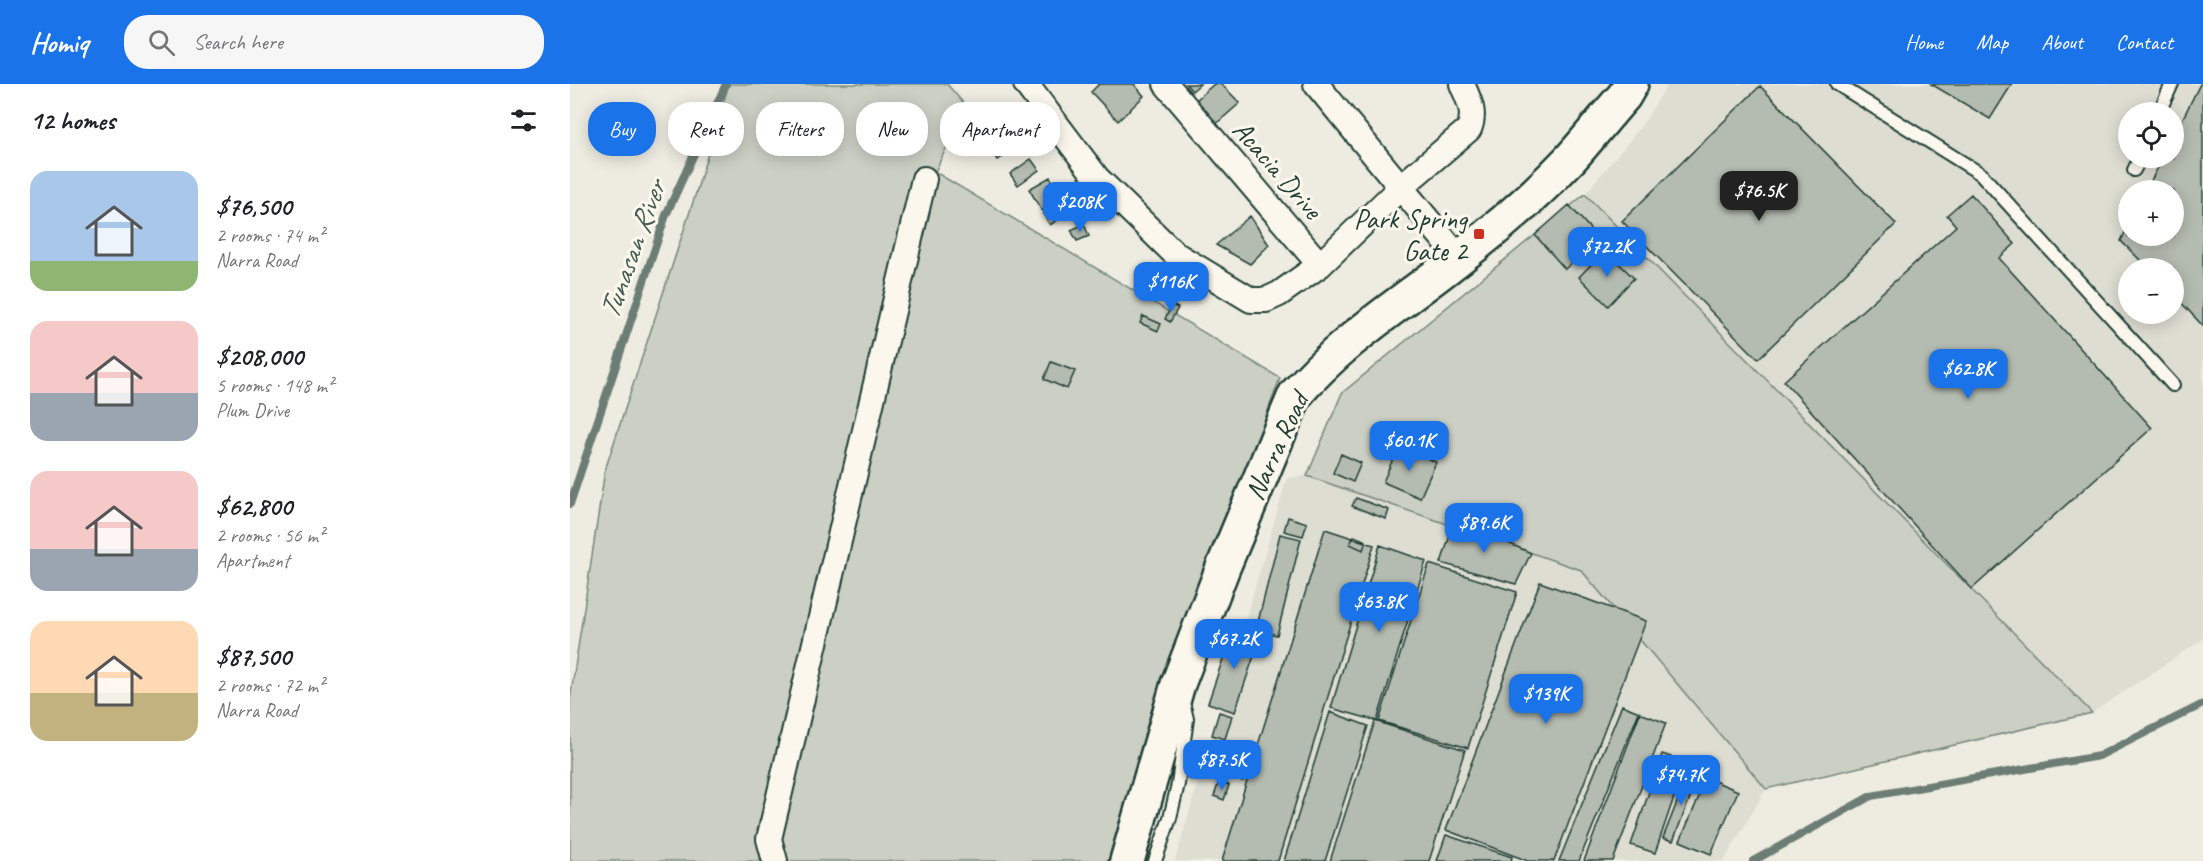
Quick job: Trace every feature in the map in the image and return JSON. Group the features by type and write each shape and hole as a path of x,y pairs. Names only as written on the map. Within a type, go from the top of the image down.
{"street":[{"path":"1026,84 1097,178 1175,254 1251,300 1266,300 1279,294 1320,265 1402,186 1469,129 1472,121 1471,104 1462,84"},
{"name":"Acacia Drive","path":"1166,84 1320,265"},
{"path":"1316,84 1460,258"},
{"name":"Narra Road","path":"1127,861 1178,684 1222,570 1295,395 1354,337 1460,258 1513,213 1569,159 1624,96 1631,84"},
{"path":"775,861 769,839 924,179"}],"lane":[{"path":"1837,84 1982,174 2173,385"},
{"path":"2164,102 2172,84"},
{"path":"1155,861 1170,819 1178,784 1187,720 1178,684"}],"shaded area":[{"path":"729,84 947,84 963,102 940,102 940,156 943,156 935,172 1280,378 1141,755 1108,861 570,861 570,700 605,470 707,156 744,156 744,102 724,102"},
{"path":"1668,84 2203,84 2203,639 2092,713 1585,194 1640,128"},
{"path":"1585,194 2092,713 1766,789 1581,570 1307,476 1342,393"},
{"path":"1307,476 1582,570 1766,789 1724,861 1175,861 1287,478"}],"building":[{"path":"1099,84 1134,84 1144,96 1118,121 1091,92"},
{"path":"1186,84 1200,84 1192,91"},
{"path":"1214,84 1221,84 1240,103 1216,124 1195,101"},
{"path":"1931,84 2012,84 1990,119"},
{"path":"2200,84 2203,84 2203,326 2184,306 2184,258 2138,258 2126,246 2184,246 2184,180 2151,180 2158,168 2184,168 2184,116"},
{"path":"1760,86 1896,224 1758,359 1622,221"},
{"path":"1031,159 1039,170 1018,185 1010,174"},
{"path":"1050,177 1063,198 1042,211 1029,189"},
{"path":"1971,194 2015,244 1999,258 2152,428 1972,589 1784,381 1956,226 1947,215"},
{"path":"1064,200 1072,211 1050,225 1043,214"},
{"path":"1569,205 1599,239 1565,269 1535,235"},
{"path":"1250,216 1269,245 1250,264 1216,245"},
{"path":"1084,224 1089,236 1077,241 1071,230"},
{"path":"1605,250 1634,278 1608,306 1579,277"},
{"path":"1172,305 1178,308 1170,322 1165,319"},
{"path":"1143,316 1161,324 1158,331 1140,323"},
{"path":"1051,362 1075,371 1067,389 1044,379"},
{"path":"1399,445 1436,462 1420,498 1383,482"},
{"path":"1341,454 1361,463 1353,482 1333,473"},
{"path":"1356,498 1389,510 1386,519 1352,506"},
{"path":"1288,517 1307,523 1303,536 1284,531"},
{"path":"1455,520 1531,553 1516,584 1441,563"},
{"path":"1325,529 1374,545 1278,861 1222,861"},
{"path":"1280,534 1301,539 1277,635 1256,630"},
{"path":"1354,536 1366,541 1363,550 1350,544"},
{"path":"1380,545 1426,561 1377,721 1331,708"},
{"path":"1429,564 1517,592 1468,748 1379,721"},
{"path":"1540,582 1646,621 1554,861 1528,861 1446,830"},
{"path":"1233,629 1260,638 1235,712 1208,703"},
{"path":"1622,705 1639,712 1579,861 1559,861"},
{"path":"1219,712 1232,716 1225,739 1212,735"},
{"path":"1330,712 1368,726 1325,861 1284,861"},
{"path":"1640,713 1666,723 1613,861 1584,861"},
{"path":"1375,721 1465,750 1429,861 1330,861"},
{"path":"1229,741 1253,749 1243,781 1218,773"},
{"path":"1662,754 1686,762 1655,853 1631,845"},
{"path":"1689,772 1699,775 1673,841 1663,838"},
{"path":"1707,778 1738,791 1711,854 1680,841"},
{"path":"1219,782 1229,785 1224,800 1214,796"},
{"path":"1446,835 1512,857 1511,861 1437,861"}],"waterway":[{"name":"Tunasan River","path":"570,504 666,215 726,84"},
{"path":"1753,861 1871,796 2099,756 2203,704"}],"place":[{"name":"Park Spring Gate 2","path":"1479,234"}]}
